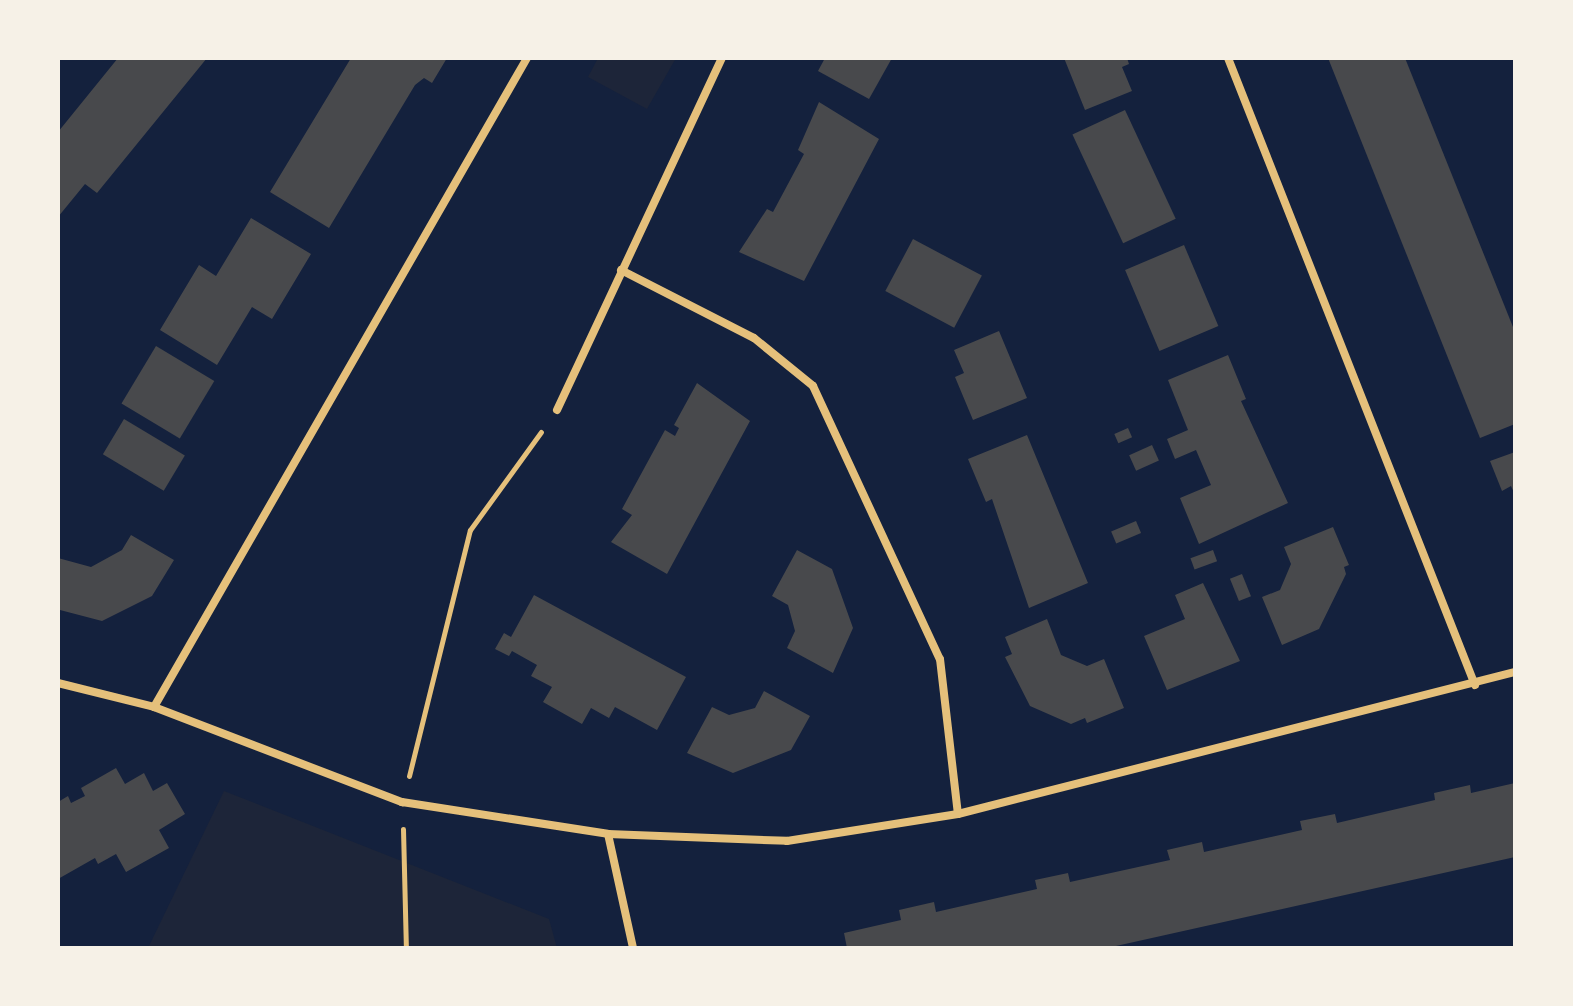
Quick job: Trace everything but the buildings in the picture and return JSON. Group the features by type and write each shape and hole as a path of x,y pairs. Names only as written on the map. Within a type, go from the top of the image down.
{"street":[{"path":"154,707 527,58"},
{"path":"557,410 722,58"},
{"path":"1228,58 1475,685"},
{"path":"621,270 754,338 813,386 940,659 958,814"},
{"path":"58,683 154,707 402,802 608,834 787,841 958,814 1475,685 1515,672"},
{"path":"608,834 633,948"}],"path":[{"path":"406,948 402,802 470,530 557,410"}],"shaded area":[{"path":"598,58 676,58 647,109 588,77"},
{"path":"224,791 549,919 557,948 148,948"}]}
